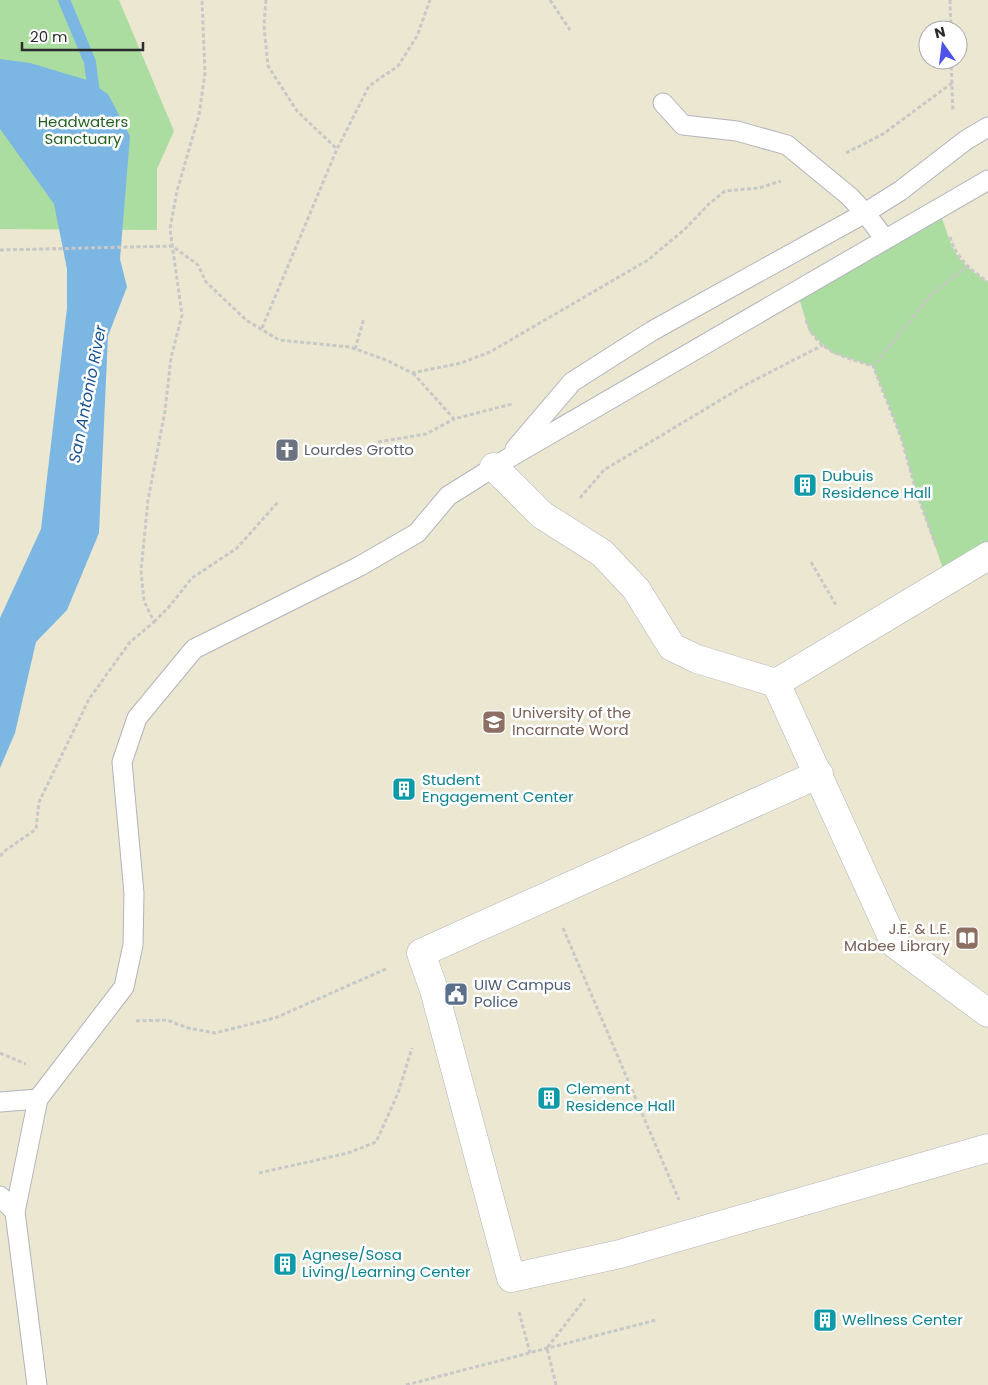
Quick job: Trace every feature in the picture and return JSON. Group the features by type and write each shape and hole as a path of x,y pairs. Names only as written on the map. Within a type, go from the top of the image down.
{"street":[{"path":"501,463 542,515 602,553 629,582 672,647 697,659 776,683 895,944 988,1013"},
{"path":"776,683 988,556"},
{"path":"819,774 421,953 434,990 511,1278 620,1254 988,1148"}],"lane":[{"path":"663,103 683,125 738,131 787,145 865,212 886,240"},
{"path":"501,463 572,382 652,331 900,191 988,127"},
{"path":"37,1385 15,1212 38,1099 124,987 133,945 134,893 122,762 137,718 194,649 360,566 417,533 448,496 501,463 988,180"},
{"path":"0,1102 38,1099"},
{"path":"0,1196 15,1212"}],"path":[{"path":"154,622 144,601 141,571 148,500 165,411 172,358 182,315 170,229 177,191 199,115 205,73 202,0"},
{"path":"266,0 264,26 268,66 297,111 337,149"},
{"path":"262,328 337,149 369,86 398,66 417,36 430,0"},
{"path":"550,0 570,30"},
{"path":"950,0 950,20"},
{"path":"951,70 954,150"},
{"path":"412,373 461,363 490,352 648,260 685,229 709,204 725,191 759,188 814,167 883,134 952,83"},
{"path":"937,209 945,224 954,251 967,266 988,282"},
{"path":"0,250 172,246 198,265 206,282 246,320 279,340 355,349 386,360 412,373 454,418"},
{"path":"873,366 931,295 967,266"},
{"path":"797,291 809,331 832,354 873,366"},
{"path":"355,349 364,318"},
{"path":"558,526 604,470 746,384 823,345"},
{"path":"873,366 901,437 916,491 947,580"},
{"path":"378,442 426,434 454,418 517,403 534,426"},
{"path":"0,856 36,829 39,802 89,699 130,642 168,608 192,578 237,548 278,502"},
{"path":"811,562 832,599"},
{"path":"548,895 693,1233"},
{"path":"0,1053 24,1064 128,1022 167,1020 188,1028 215,1033 276,1018 421,953"},
{"path":"259,1173 348,1153 376,1142 398,1093 415,1038 434,990"},
{"path":"547,1348 620,1254"},
{"path":"511,1278 530,1353"},
{"path":"406,1385 656,1320"},
{"path":"547,1348 556,1385"}],"shaded area":[{"name":"University of the Incarnate Word","path":"0,0 988,0 988,1385 0,1385"}],"green space":[{"name":"Headwaters Sanctuary","path":"0,0 119,0 174,131 157,169 157,230 0,229"},
{"path":"937,209 957,255 969,268 988,282 988,556 947,580 916,491 901,437 873,366 832,353 809,331 797,291"}],"water":[{"name":"San Antonio River","path":"0,59 30,63 87,80 108,94 130,136 120,259 127,287 108,336 99,533 67,610 36,642 15,733 0,768 0,618 41,529 67,308 67,269 54,204 0,129"}],"waterway":[{"path":"64,0 90,62 95,102"}],"place":[{"name":"Lourdes Grotto","path":"287,450"},
{"name":"Dubuis Residence Hall","path":"805,485"},
{"name":"University of the Incarnate Word","path":"494,722"},
{"name":"Student Engagement Center","path":"404,789"},
{"name":"J.E. & L.E. Mabee Library","path":"967,938"},
{"name":"UIW Campus Police","path":"456,994"},
{"name":"Clement Residence Hall","path":"549,1098"},
{"name":"Agnese/Sosa Living/Learning Center","path":"285,1264"},
{"name":"Wellness Center","path":"825,1320"}]}
